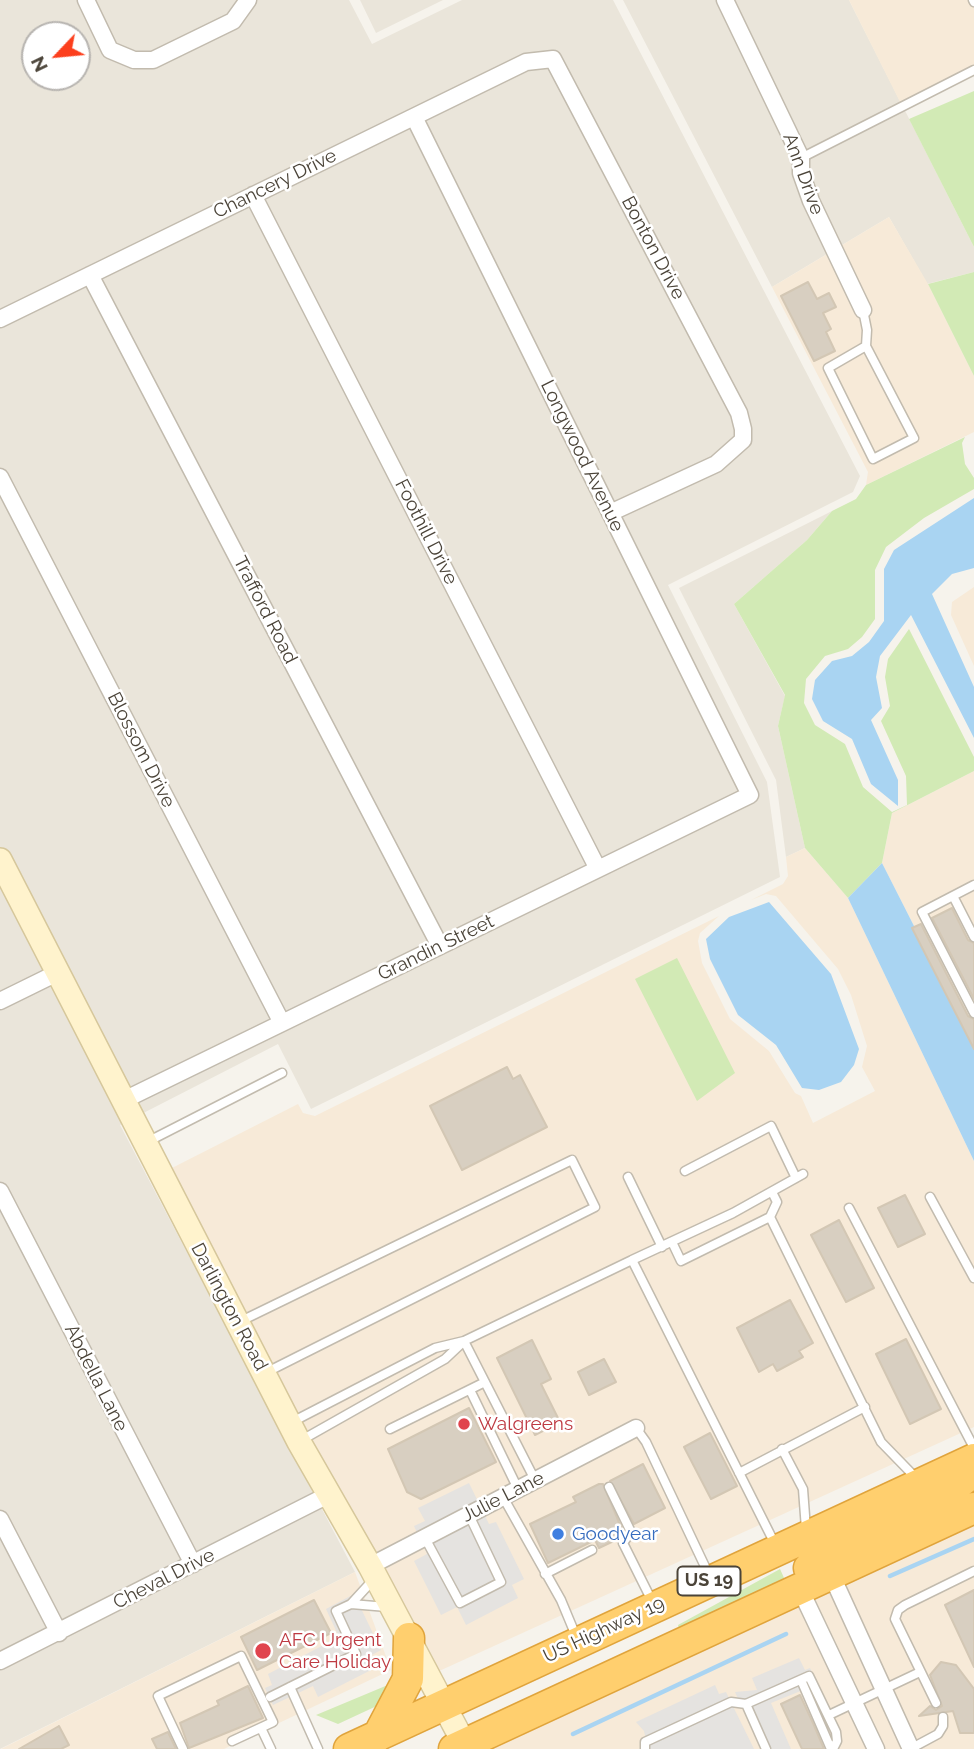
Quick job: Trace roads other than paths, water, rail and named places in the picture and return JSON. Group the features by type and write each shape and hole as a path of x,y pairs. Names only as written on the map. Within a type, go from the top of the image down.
{"highway":[{"name":"US Highway 19","path":"349,1749 974,1459"},
{"path":"799,1587 806,1572 837,1548 930,1504 974,1472"},
{"name":"US 19","path":"462,1747 799,1587 974,1508"},
{"path":"378,1736 408,1679 409,1638"}],"street":[{"path":"86,0 110,50 134,60 153,60 233,22 248,0"},
{"name":"Ann Drive","path":"725,0 801,158 802,173 811,201 863,310"},
{"name":"Chancery Drive","path":"0,319 526,62 553,59"},
{"name":"Bonton Drive","path":"553,59 739,413 743,440 716,464 610,513"},
{"name":"Longwood Avenue","path":"414,117 750,795"},
{"name":"Foothill Drive","path":"253,195 598,869"},
{"name":"Trafford Road","path":"90,275 440,946"},
{"name":"Blossom Drive","path":"0,477 282,1023"},
{"name":"Grandin Street","path":"122,1101 750,795"},
{"name":"Darlington Road","path":"0,860 294,1432 445,1704 462,1747"},
{"path":"0,1001 57,973"},
{"name":"Abdella Lane","path":"0,1191 193,1564"},
{"name":"Julie Lane","path":"373,1571 425,1538 636,1428"},
{"name":"Cheval Drive","path":"0,1661 328,1495"},
{"path":"0,1519 59,1633"},
{"path":"831,1574 910,1749"},
{"path":"799,1587 876,1749"}],"lane":[{"path":"801,158 974,70"},
{"path":"863,310 867,330 866,346 914,438 873,458 828,368 866,346"},
{"path":"974,885 922,912 974,1013"},
{"path":"953,896 974,937"},
{"path":"144,1144 282,1073"},
{"path":"294,1432 435,1348 464,1341 662,1247 799,1176 771,1126 685,1171"},
{"path":"238,1323 572,1160 595,1208 264,1373"},
{"path":"628,1177 662,1247"},
{"path":"672,1242 681,1261 771,1217 778,1202 772,1192"},
{"path":"930,1197 974,1278"},
{"path":"849,1208 974,1448"},
{"path":"771,1217 884,1448 922,1483"},
{"path":"632,1260 778,1550"},
{"path":"464,1341 536,1480"},
{"path":"294,1432 445,1359 464,1341"},
{"path":"390,1429 485,1382"},
{"path":"470,1390 518,1489"},
{"path":"739,1473 865,1407"},
{"path":"636,1428 646,1442 712,1580"},
{"path":"782,1449 803,1489 807,1537"},
{"path":"609,1488 631,1532 622,1543 655,1606"},
{"path":"503,1497 561,1600 578,1642"},
{"path":"425,1538 460,1603 500,1582 469,1515"},
{"path":"545,1574 593,1550"},
{"path":"351,1604 373,1571"},
{"path":"936,1703 897,1628 898,1610 974,1571"},
{"path":"270,1697 356,1654 336,1611 351,1604 392,1607"},
{"path":"183,1749 158,1696 241,1656 273,1722 232,1741"},
{"path":"830,1715 919,1672"},
{"path":"645,1745 731,1702 746,1704 805,1678"},
{"path":"805,1678 830,1715 837,1741 832,1749"},
{"path":"805,1678 832,1749"},
{"path":"289,1687 318,1749"},
{"path":"746,1704 766,1749"},
{"path":"910,1749 938,1734 943,1726 943,1717"},
{"path":"261,1728 271,1749"}],"water":[{"path":"974,498 974,568 952,574 932,594 974,687 974,738 911,615 880,656 876,677 882,708 871,720 898,780 898,806 871,784 852,739 823,721 812,699 815,680 832,661 852,656 869,642 884,621 884,569 894,550"},
{"path":"882,863 974,1044 974,1161 848,898"},
{"path":"769,902 831,974 859,1049 854,1065 841,1082 819,1090 802,1088 776,1045 738,1015 710,959 706,939 729,917"}],"waterway":[{"path":"890,1576 974,1539"},
{"path":"573,1734 786,1634"}],"place":[{"name":"Walgreens","path":"464,1424"},
{"name":"Goodyear","path":"558,1534"},
{"name":"AFC Urgent Care Holiday","path":"263,1651"}]}
